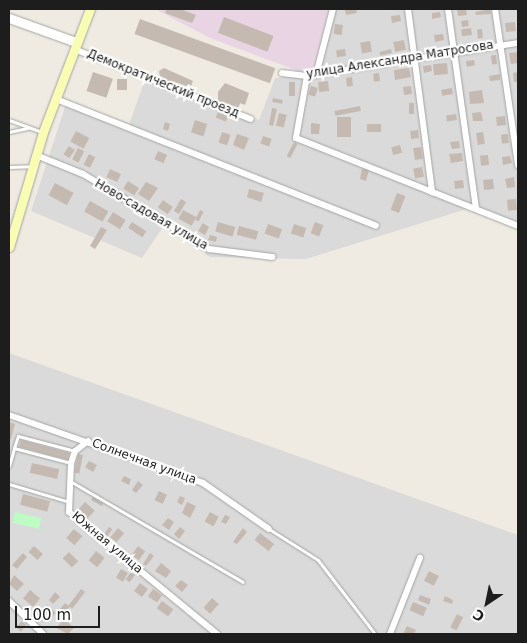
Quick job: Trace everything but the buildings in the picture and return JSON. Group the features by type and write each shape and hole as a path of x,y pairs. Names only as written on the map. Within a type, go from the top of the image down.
{"main road":[{"name":"Демократический проезд","path":"75,48 90,9"},
{"path":"9,247 43,132 75,48"}],"street":[{"path":"316,75 333,9"},
{"path":"408,9 432,192"},
{"path":"448,9 476,208"},
{"path":"495,9 518,165"},
{"path":"9,18 75,48"},
{"name":"улица Александра Матросова","path":"282,73 316,75 518,43"},
{"name":"Демократический проезд","path":"75,48 251,119"},
{"path":"308,76 296,138 518,226"},
{"path":"56,99 376,226"},
{"name":"Ново-садовая улица","path":"36,155 82,174 209,250 272,257"},
{"name":"Солнечная улица","path":"9,415 88,441 203,484 269,529"},
{"name":"Южная улица","path":"88,441 76,452 72,463 66,501 75,520 217,634"},
{"path":"390,634 420,558"},
{"path":"9,601 43,634"}],"lane":[{"path":"9,26 18,21"},
{"path":"9,120 43,132"},
{"path":"9,132 30,127"},
{"path":"9,167 33,166"},
{"path":"9,466 18,436 76,452"},
{"path":"9,443 72,463"},
{"path":"70,480 243,582"},
{"path":"9,484 66,501"},
{"path":"269,529 318,560 375,634"}],"shaded area":[{"path":"155,9 329,9 314,68 301,72 210,38"},
{"path":"330,9 518,9 518,227 473,207 306,259 210,257 163,227 142,258 31,211 66,104 128,128 144,82 259,120 275,78 315,75"},
{"path":"9,353 518,535 518,634 9,634"}],"green space":[{"path":"15,512 41,518 39,529 13,523"}]}
